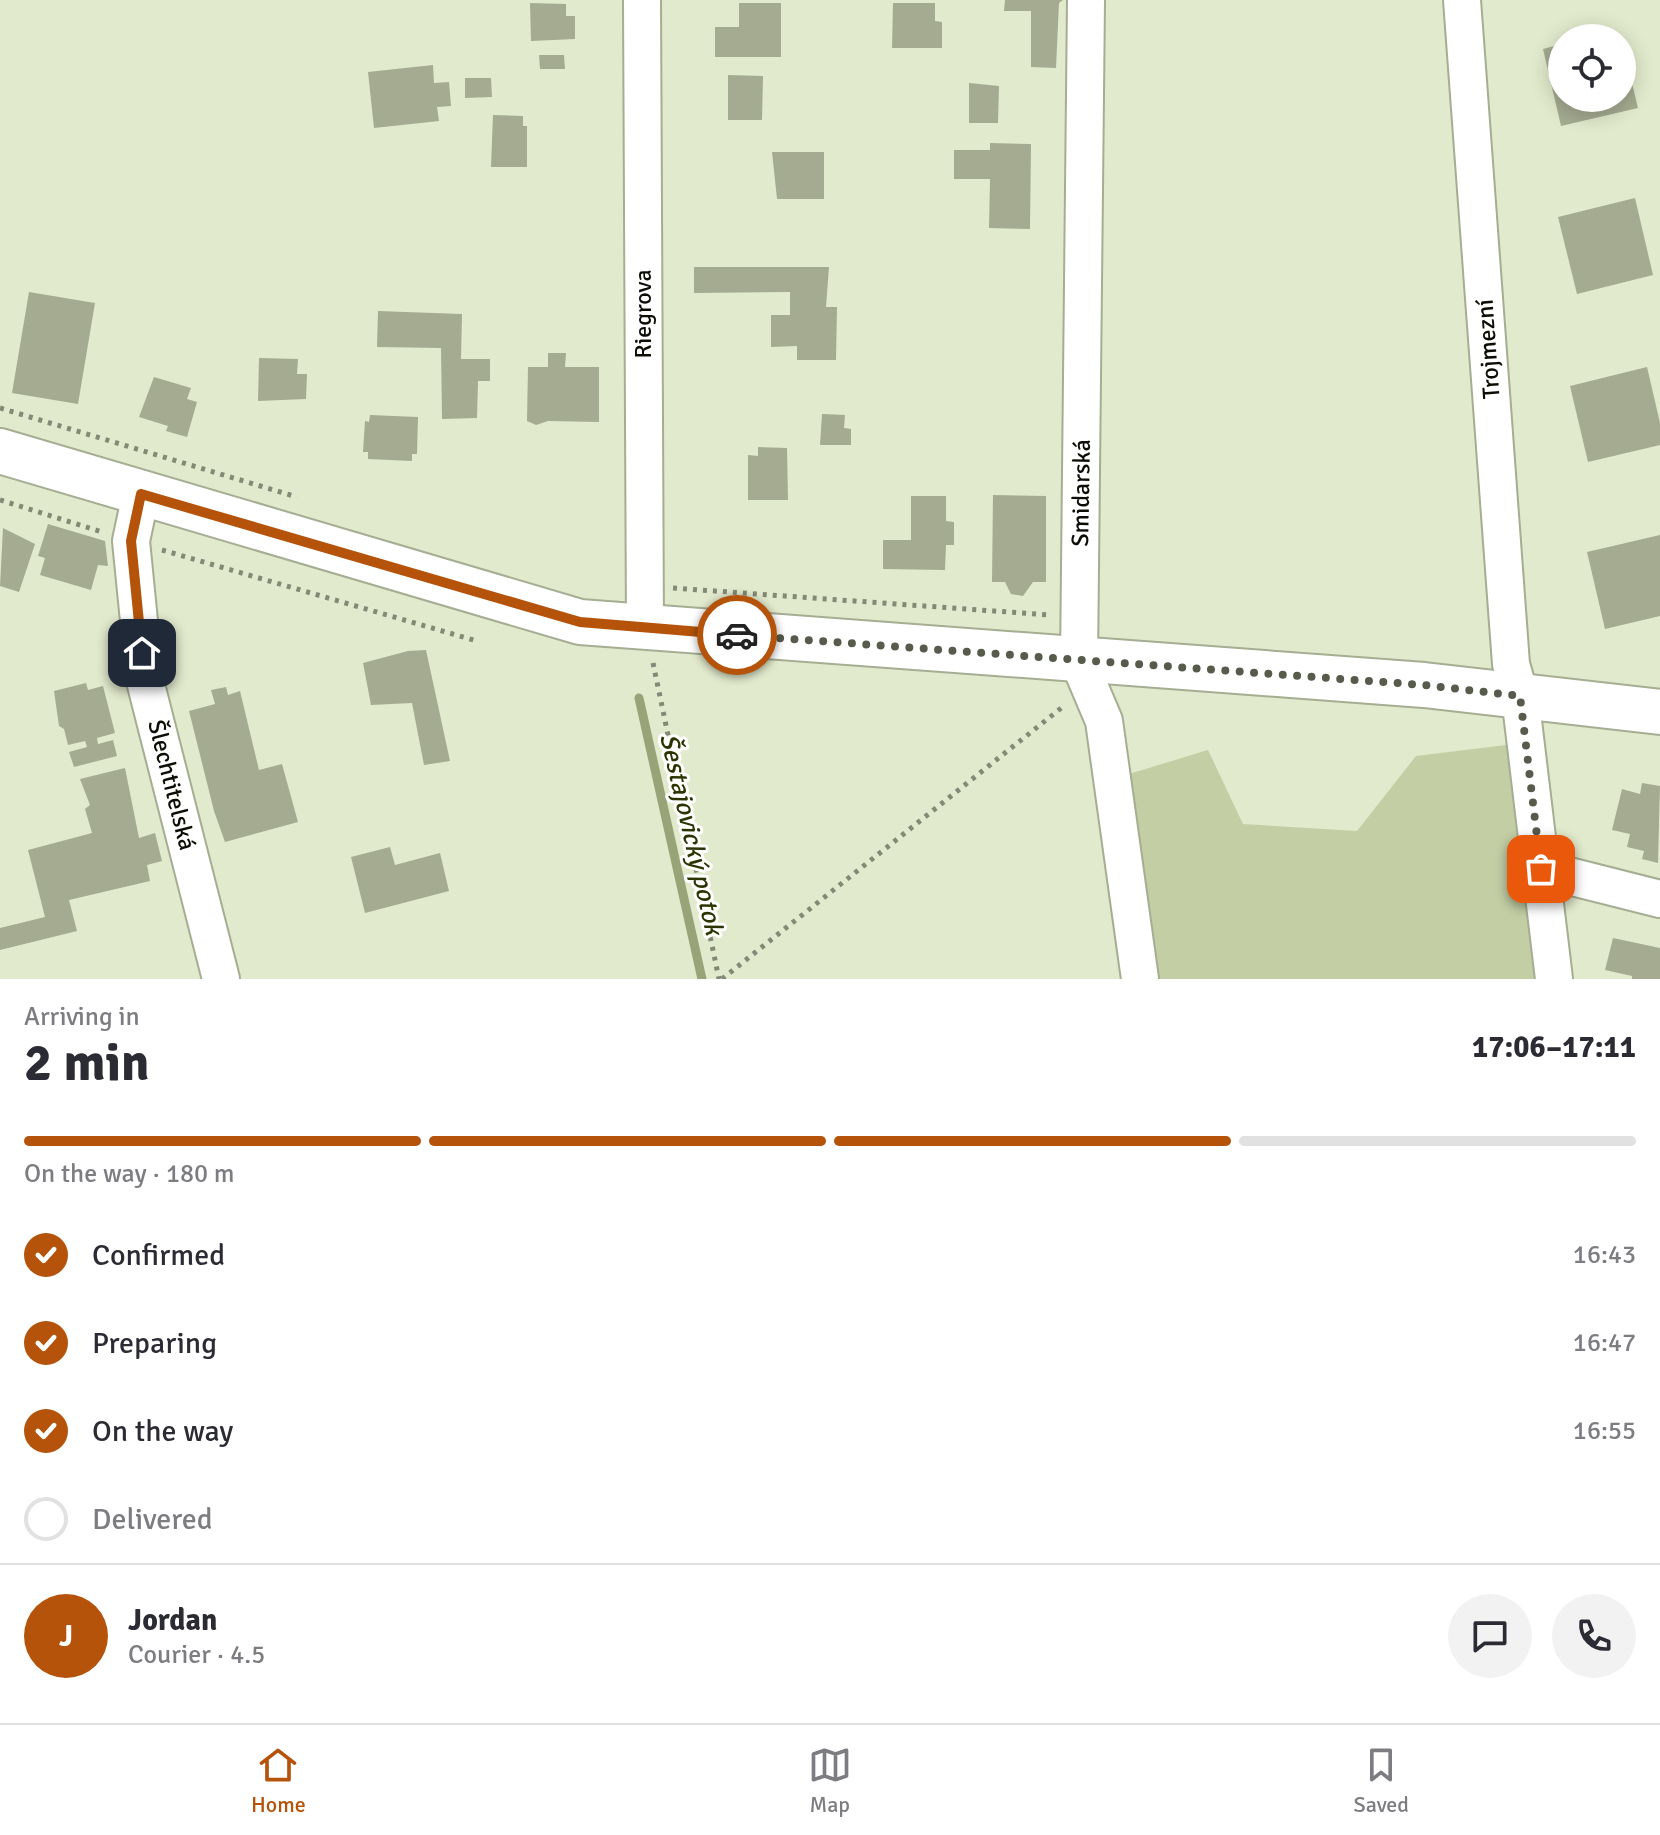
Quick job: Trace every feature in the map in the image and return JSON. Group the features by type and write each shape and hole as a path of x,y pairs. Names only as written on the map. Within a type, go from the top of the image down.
{"street":[{"name":"Riegrova","path":"642,0 645,610"},
{"name":"Smidarská","path":"1086,0 1083,658 1104,721 1140,979"},
{"name":"Trojmezní","path":"1462,0 1511,664 1520,696 1554,979"},
{"path":"0,451 580,622 645,610 1083,658 1424,685 1660,712"},
{"name":"Šlechtitelská","path":"141,494 131,541 145,681 221,979"},
{"path":"1541,869 1660,899"}],"path":[{"path":"0,408 301,499"},
{"path":"0,500 477,641"},
{"path":"678,588 1053,615 1083,658 720,979 645,610 678,588"}],"green space":[{"path":"1514,744 1546,979 1156,979 1129,774 1208,750 1243,824 1357,831 1416,756"}],"building":[{"path":"1005,0 1063,0 1059,3 1056,68 1031,67 1031,11 1004,11"},
{"path":"530,3 566,4 566,16 575,16 575,39 531,41"},
{"path":"739,3 781,3 781,57 715,57 715,27 739,27"},
{"path":"893,3 935,3 935,21 942,22 942,48 892,48"},
{"path":"1548,48 1548,70 1543,49"},
{"path":"539,55 564,55 565,69 540,69"},
{"path":"433,65 434,83 449,82 451,106 437,107 439,121 374,128 368,72"},
{"path":"728,75 763,76 762,120 728,120"},
{"path":"465,78 491,78 492,97 465,98"},
{"path":"969,83 999,86 998,123 969,123"},
{"path":"1558,112 1621,112 1561,126"},
{"path":"493,115 523,116 523,126 527,126 527,167 491,167"},
{"path":"990,143 1031,144 1030,229 989,228 990,179 954,179 954,150 990,150"},
{"path":"772,152 824,152 824,199 777,199"},
{"path":"1635,198 1653,275 1577,294 1558,217"},
{"path":"694,267 829,267 826,307 837,307 836,360 797,360 797,346 771,347 771,315 790,315 790,292 694,293"},
{"path":"29,292 95,303 78,404 12,393"},
{"path":"378,311 462,314 461,359 490,359 490,381 478,381 477,418 442,419 441,348 377,347"},
{"path":"548,353 566,353 565,367 599,367 599,422 548,421 536,425 527,421 528,367 548,367"},
{"path":"259,358 298,359 297,374 307,374 306,399 258,401"},
{"path":"1647,367 1660,423 1660,445 1588,462 1570,386"},
{"path":"154,377 191,388 187,399 197,402 187,437 166,431 168,426 139,417"},
{"path":"822,414 845,415 844,428 851,429 851,445 820,445"},
{"path":"370,415 418,417 417,454 412,454 412,461 368,459 368,452 363,452 365,421 369,422"},
{"path":"758,447 787,448 788,500 748,500 748,455 758,456"},
{"path":"993,495 1046,496 1046,582 1033,582 1023,596 1011,594 1005,582 992,582"},
{"path":"911,496 946,496 946,521 954,522 954,545 946,545 945,570 883,569 883,540 911,540"},
{"path":"48,524 105,541 108,566 98,565 91,590 40,575 45,558 38,556"},
{"path":"3,528 35,544 19,592 0,586"},
{"path":"1660,535 1660,616 1605,629 1587,552"},
{"path":"426,650 450,761 424,765 412,703 371,705 363,663 408,651"},
{"path":"86,683 88,690 103,686 115,733 97,738 98,744 113,740 117,756 74,767 69,752 87,747 85,741 68,745 64,729 59,726 54,691"},
{"path":"226,687 228,695 240,691 259,770 282,764 298,822 225,842 189,711 215,704 211,690"},
{"path":"125,768 139,838 155,833 162,861 147,865 150,881 69,900 77,931 0,950 0,928 45,917 28,850 92,833 85,809 90,805 80,779"},
{"path":"1642,783 1660,786 1658,863 1642,859 1644,851 1627,847 1630,834 1612,830 1622,789 1640,794"},
{"path":"390,847 395,865 440,853 449,891 365,913 351,857"},
{"path":"1613,938 1660,948 1660,979 1632,979 1632,976 1605,970"}],"waterway":[{"name":"Šestajovický potok","path":"639,698 702,979"}],"way so far":[{"path":"737,635 1424,685 1520,696 1541,869"}],"route":[{"path":"142,653 131,541 141,494 580,622 737,635"}]}
